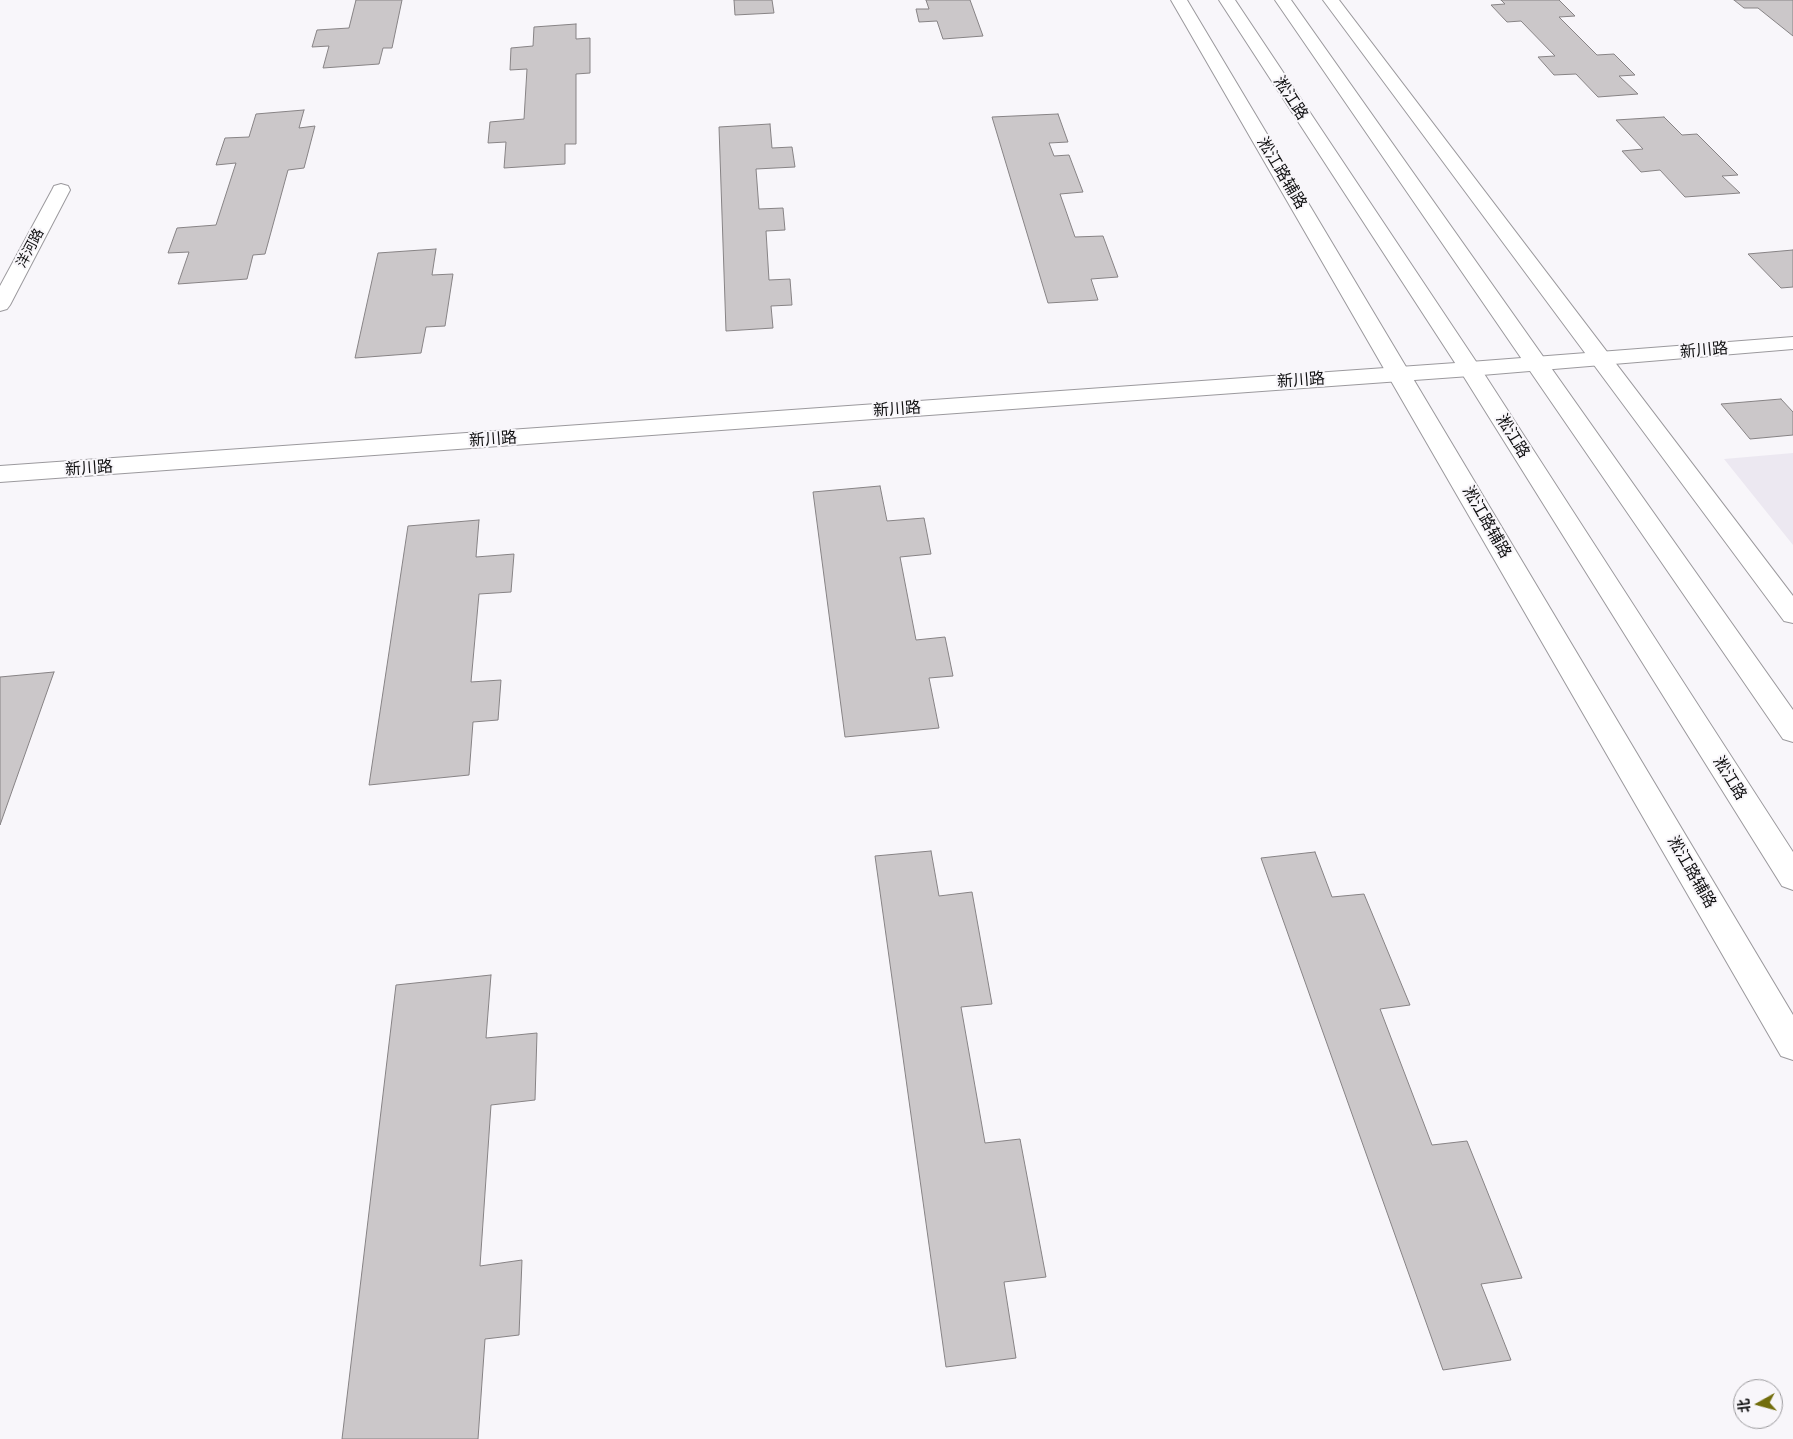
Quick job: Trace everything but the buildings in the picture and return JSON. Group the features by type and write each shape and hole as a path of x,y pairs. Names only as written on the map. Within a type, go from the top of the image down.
{"street":[{"name":"淞江路辅路","path":"1180,0 1793,1045"},
{"name":"淞江路","path":"1227,0 1470,369 1793,877"},
{"path":"1283,0 1793,731"},
{"path":"1331,0 1793,614"},
{"name":"洋河路","path":"0,305 61,190"},
{"name":"新川路","path":"0,474 1470,369 1793,343"}],"shaded area":[{"path":"1793,453 1793,545 1724,459"}]}
